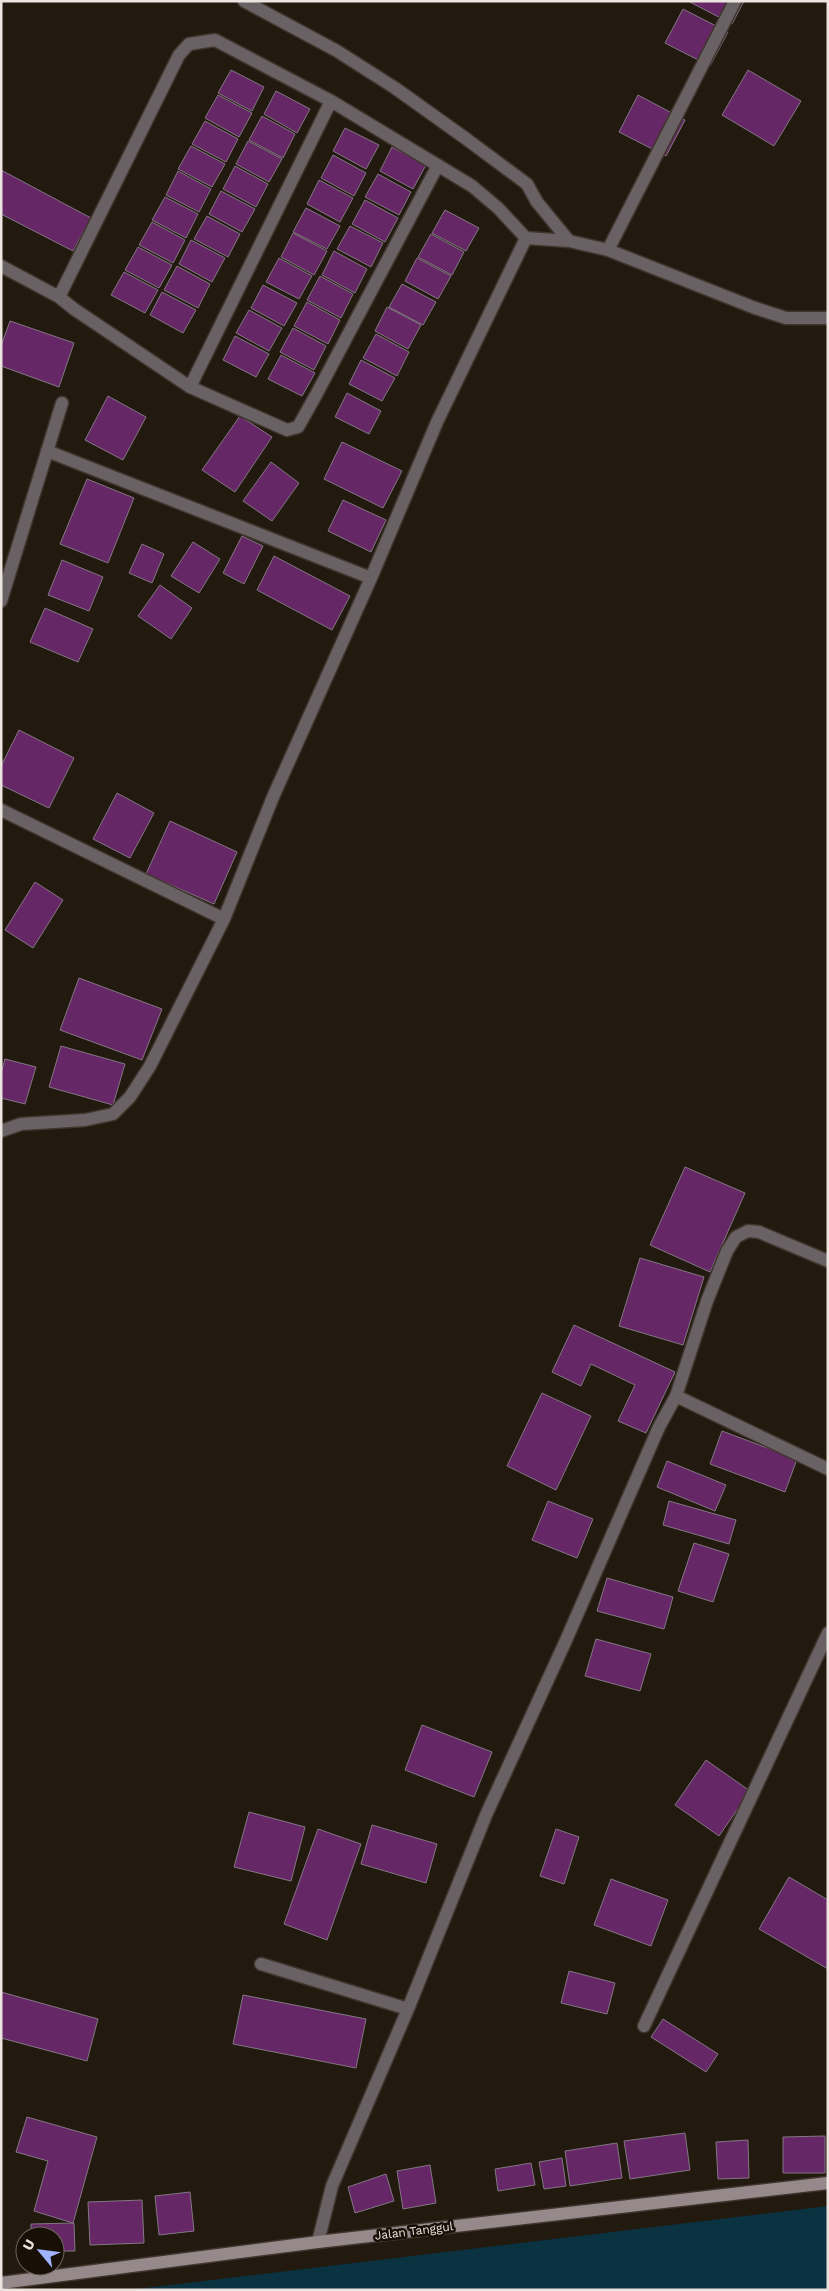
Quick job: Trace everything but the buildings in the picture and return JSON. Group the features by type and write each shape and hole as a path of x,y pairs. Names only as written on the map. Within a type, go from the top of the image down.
{"street":[{"path":"244,1 364,68 481,149 527,184 537,202 569,241"},
{"path":"608,250 735,1"},
{"path":"59,297 179,55 189,44 215,40 331,101 472,186 498,208 526,238 569,241 608,250 755,308 786,318 828,318"},
{"path":"190,387 331,101"},
{"path":"1,266 59,297 190,387 287,430 298,427 438,166"},
{"path":"1,1131 21,1124 85,1120 113,1114 122,1106 150,1066 224,919 273,798 371,578 437,422 526,238"},
{"path":"1,601 62,404"},
{"path":"47,451 371,578"},
{"path":"1,810 224,919"},
{"path":"318,2242 332,2186 408,2009 486,1815 567,1638 659,1427 676,1396 707,1301 728,1251 736,1237 748,1231 759,1232 828,1261"},
{"path":"676,1396 828,1469"},
{"path":"644,2026 828,1633"},
{"path":"261,1964 408,2009"},
{"name":"Jalan Tanggul","path":"1,2283 318,2242 828,2183"}],"water":[{"path":"828,2206 828,2290 128,2290"}]}
